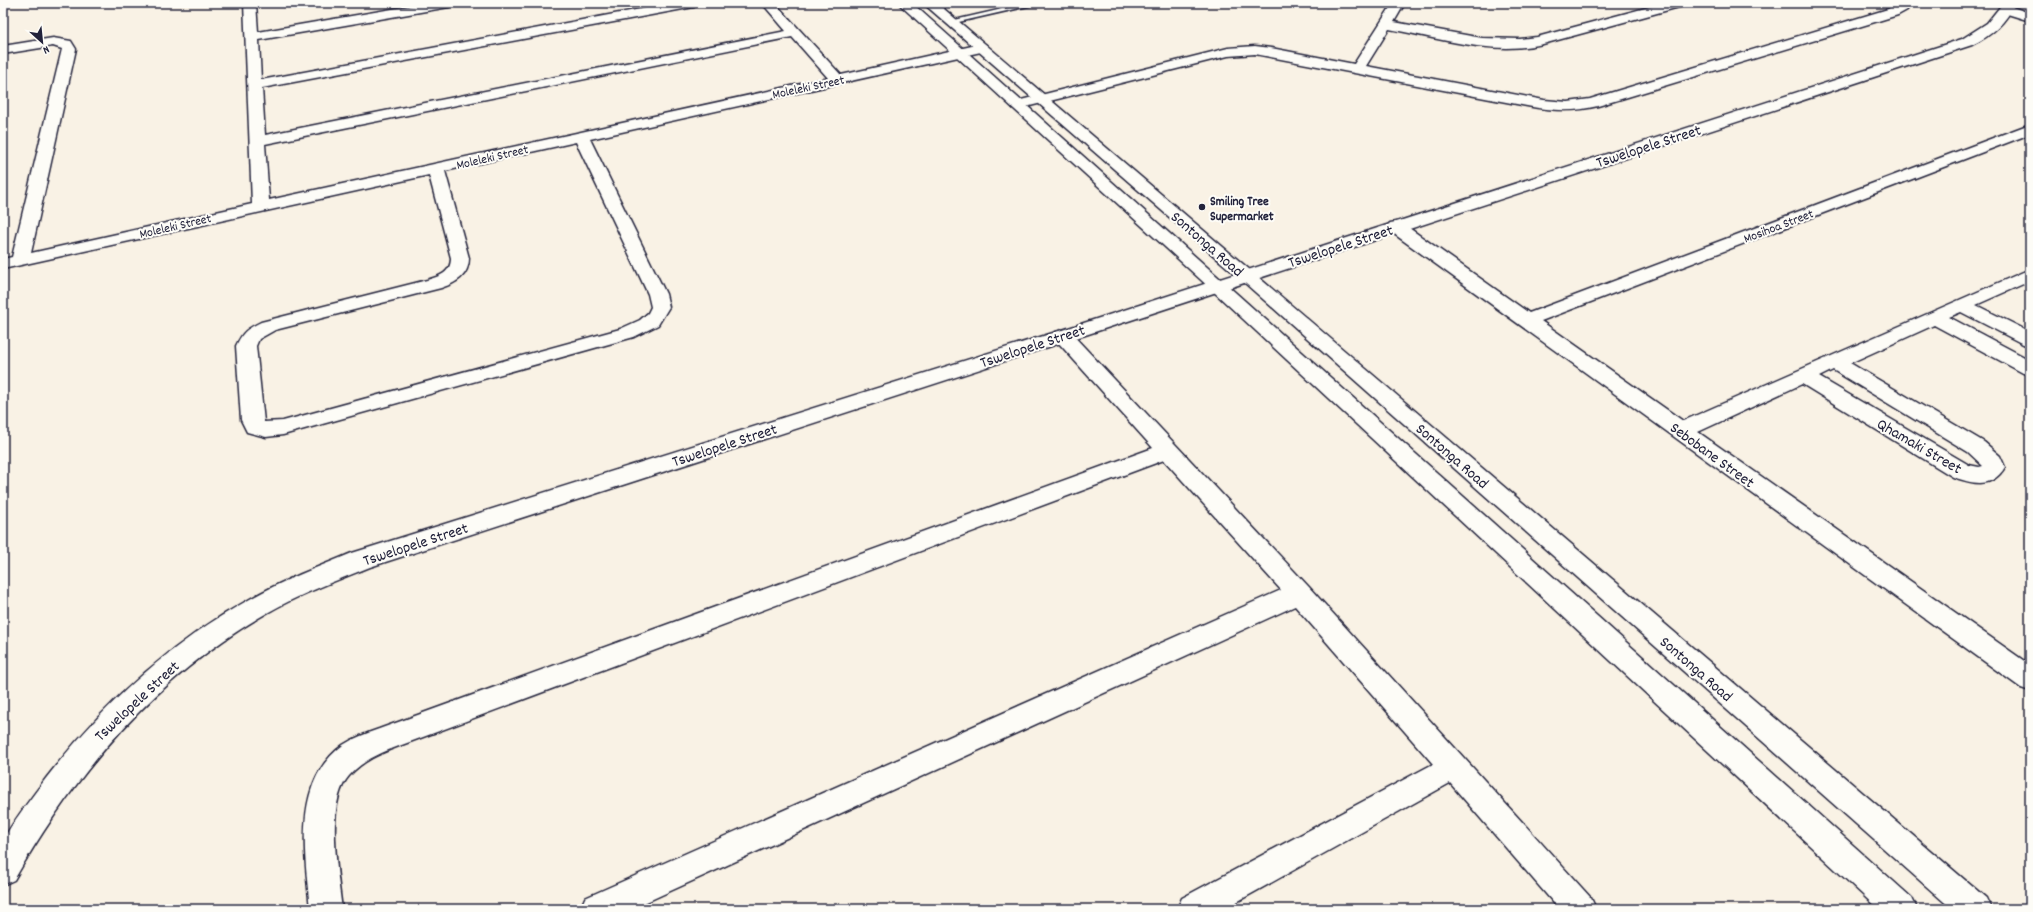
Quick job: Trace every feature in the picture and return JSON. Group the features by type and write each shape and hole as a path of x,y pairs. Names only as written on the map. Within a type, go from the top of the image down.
{"street":[{"path":"250,3 261,206"},
{"path":"253,37 449,3"},
{"path":"255,85 694,3"},
{"path":"768,3 837,79"},
{"name":"Sontonga Road","path":"904,3 1901,909"},
{"name":"Sontonga Road","path":"929,3 1245,275 1975,909"},
{"path":"1358,68 1399,3"},
{"path":"1386,24 1488,43 1519,44 1538,41 1679,3"},
{"path":"1018,105 1219,54 1245,50 1271,52 1358,68 1527,102 1557,107 1575,107 1593,103 1893,12 1902,7 1904,3"},
{"path":"2008,6 2030,17"},
{"name":"Tswelopele Street","path":"3,870 21,838 48,796 85,748 128,704 177,662 246,614 304,583 368,558 1063,336 1245,275 1967,42 1985,33 2008,6"},
{"path":"258,141 794,32"},
{"path":"3,50 53,42 66,44 70,49 20,260"},
{"name":"Moleleki Street","path":"3,264 981,48"},
{"name":"Mosihoa Street","path":"1527,320 2030,129"},
{"path":"436,168 460,258 461,265 458,271 444,281 268,326 251,335 246,346 252,420 255,427 266,430 283,428 627,333 652,321 660,307 657,294 580,136"},
{"name":"Sebobane Street","path":"1396,227 2030,680"},
{"path":"1681,431 2030,274"},
{"path":"1961,305 2030,340"},
{"path":"1934,317 2030,368"},
{"path":"1063,336 1167,451 1299,592 1580,909"},
{"name":"Qhamaki Street","path":"1803,376 1961,471 1979,475 1986,475 1992,472 1994,467 1992,460 1976,447 1834,362"},
{"path":"326,909 320,831 321,811 326,789 336,771 353,755 426,724 1167,451"},
{"path":"596,909 1299,592"},
{"path":"1193,909 1453,767"}],"lane":[{"path":"950,22 1039,3"}],"place":[{"name":"Smiling Tree Supermarket","path":"1202,207"}]}
